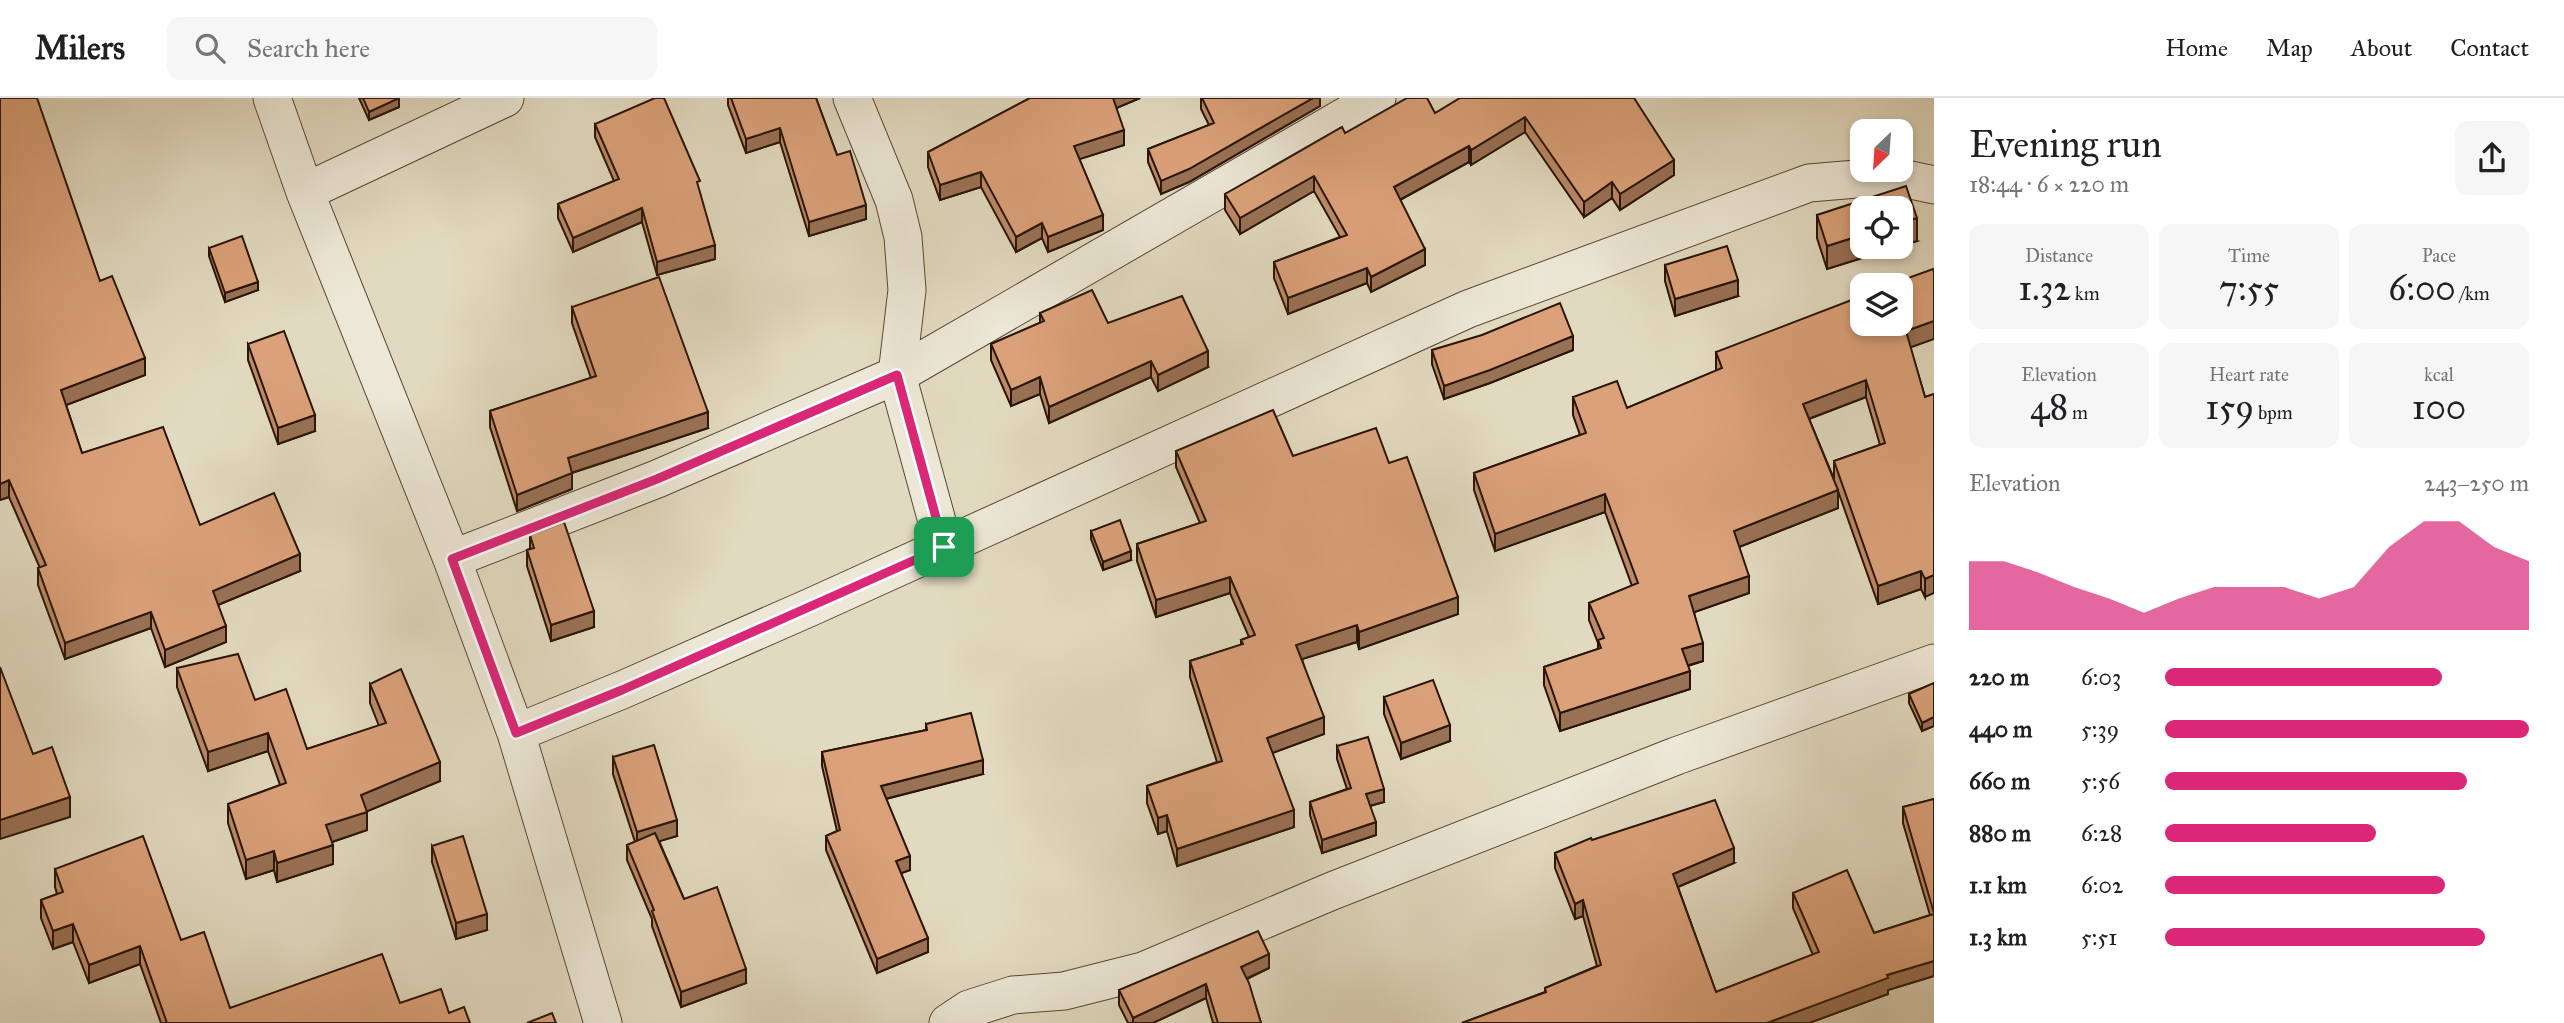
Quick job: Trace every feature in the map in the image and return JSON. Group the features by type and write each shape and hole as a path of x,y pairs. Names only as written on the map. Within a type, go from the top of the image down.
{"street":[{"path":"272,98 305,192 452,559 516,733 603,1023"},
{"path":"305,192 505,98"},
{"path":"852,98 894,200 903,237 907,290 897,375 944,547"},
{"path":"452,559 657,479 897,375 1377,98"},
{"path":"516,733 622,690 944,547 1468,309 1809,183 1892,176 1934,185"},
{"path":"947,1023 969,1009 1013,995 1065,991 1143,971 1332,891 1676,756 1934,663"}],"building":[{"path":"0,98 37,98 100,281 112,276 145,358 61,390 82,453 163,427 200,525 274,493 300,554 213,591 226,626 165,650 151,612 65,643 38,568 46,565 9,480 0,484"},
{"path":"363,98 399,98 369,112"},
{"path":"655,98 664,98 700,181 697,182 715,245 657,262 642,208 573,238 558,204 619,179 595,124"},
{"path":"731,98 816,98 837,155 850,151 866,205 809,222 780,128 746,139"},
{"path":"1030,98 1113,98 1124,130 1074,146 1103,215 1048,237 1042,223 1016,237 981,172 940,185 928,152"},
{"path":"1202,98 1313,98 1189,169 1161,181 1148,149 1214,123"},
{"path":"1407,98 1427,98 1435,113 1460,98 1634,98 1674,160 1620,194 1612,182 1584,202 1525,117 1471,150 1469,146 1394,187 1425,249 1371,277 1367,268 1288,298 1274,262 1347,235 1314,176 1240,218 1225,194 1342,127 1345,133"},
{"path":"1906,186 1909,196 1875,196"},
{"path":"1850,204 1850,239 1827,246 1817,215"},
{"path":"242,236 258,282 225,293 209,248"},
{"path":"1727,246 1738,280 1675,299 1665,265"},
{"path":"1933,269 1934,272 1934,321 1913,328 1913,276"},
{"path":"659,277 708,412 568,458 572,473 517,495 490,411 596,376 572,307"},
{"path":"1092,290 1108,323 1182,296 1208,351 1158,375 1151,361 1049,407 1040,377 1011,390 991,344 1044,321 1040,313"},
{"path":"1850,301 1850,336 1907,336 1925,397 1934,394 1934,575 1925,579 1921,571 1878,586 1834,461 1885,443 1866,380 1803,404 1838,490 1734,531 1749,576 1689,596 1703,643 1682,649 1690,671 1560,713 1544,667 1601,648 1598,640 1604,638 1589,603 1638,583 1605,494 1495,534 1474,473 1586,433 1573,397 1617,381 1627,408 1722,368 1716,352"},
{"path":"1560,303 1573,336 1444,386 1432,350 1482,335"},
{"path":"284,331 315,415 278,428 248,344"},
{"path":"1273,410 1293,456 1376,428 1389,463 1407,457 1458,597 1359,632 1357,625 1296,645 1324,717 1267,738 1294,810 1177,849 1167,815 1158,818 1147,786 1222,761 1190,661 1243,644 1241,640 1255,635 1230,577 1156,600 1137,544 1206,521 1176,451"},
{"path":"1120,520 1131,551 1103,562 1091,531"},
{"path":"564,522 594,611 551,625 527,550 534,548 530,535"},
{"path":"238,654 255,700 286,689 307,749 386,723 370,684 401,669 440,762 361,795 367,812 326,825 333,845 277,863 274,851 246,860 228,804 286,783 268,733 208,752 177,668"},
{"path":"0,667 33,754 52,747 70,797 0,820"},
{"path":"1433,680 1450,725 1401,743 1384,697"},
{"path":"1934,683 1934,717 1922,723 1909,694"},
{"path":"971,713 983,760 881,786 910,856 896,861 928,938 877,959 826,836 840,830 822,752 927,730 926,724"},
{"path":"1368,737 1384,789 1366,794 1376,822 1322,840 1310,802 1351,788 1337,746"},
{"path":"654,745 677,820 637,832 613,757"},
{"path":"1934,799 1934,913 1903,807"},
{"path":"1715,800 1734,848 1673,874 1716,992 1819,952 1793,893 1847,870 1874,933 1934,914 1934,961 1887,975 1888,978 1767,1023 1462,1023 1546,992 1545,988 1601,965 1583,900 1575,904 1555,853 1591,838 1592,840"},
{"path":"655,833 684,899 717,887 746,969 681,992 652,911 654,910 627,845"},
{"path":"143,836 181,940 204,932 230,1008 382,954 400,1003 441,989 449,1013 464,1007 470,1023 167,1023 140,946 89,965 73,924 53,931 41,900 63,892 55,869"},
{"path":"463,836 487,914 456,923 432,846"},
{"path":"1258,931 1269,954 1241,967 1249,983 1261,1023 1218,1023 1206,984 1133,1018 1119,990"},
{"path":"552,1013 556,1023 527,1023"}],"route":[{"path":"897,375 944,547 622,690 516,733 452,559 527,532 657,479 897,375"}]}
